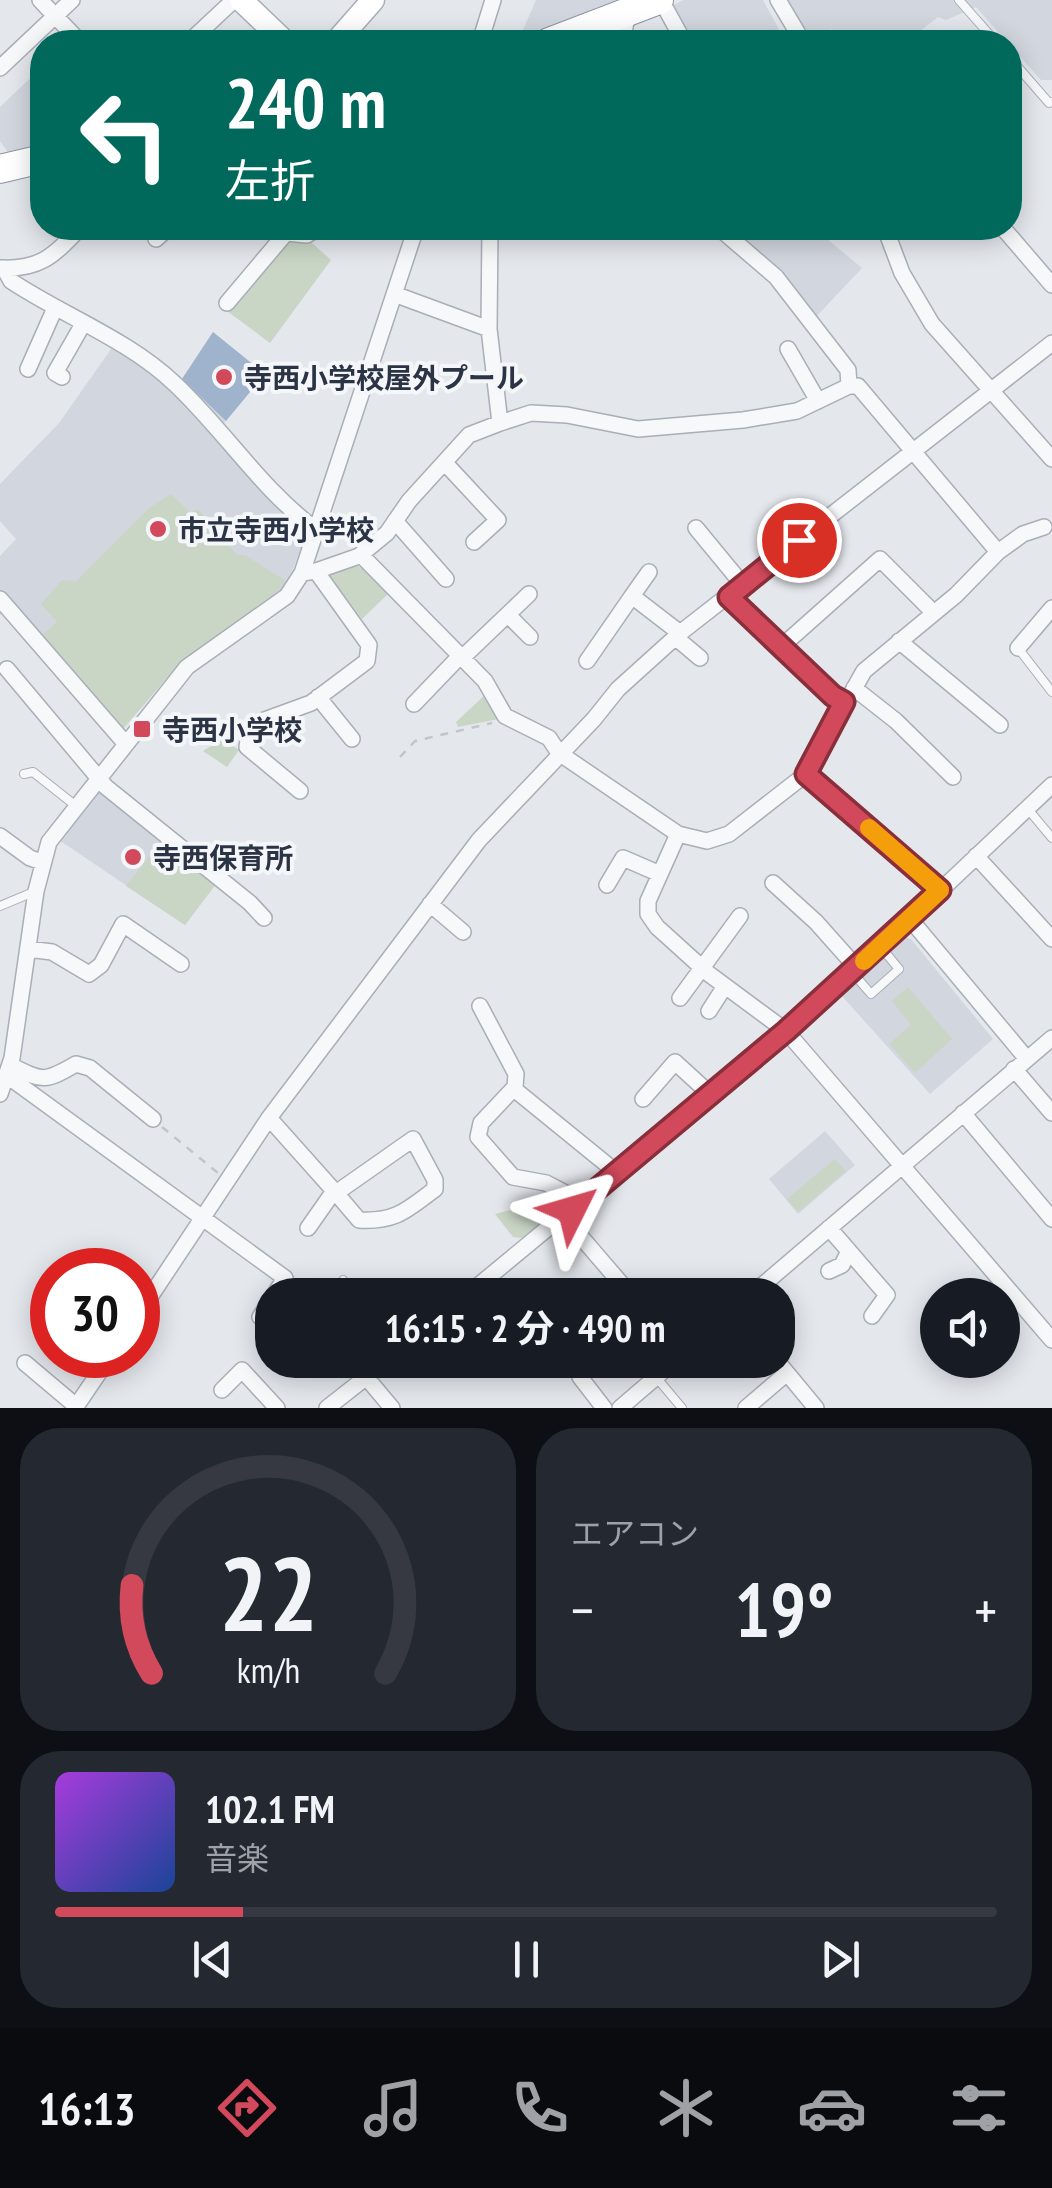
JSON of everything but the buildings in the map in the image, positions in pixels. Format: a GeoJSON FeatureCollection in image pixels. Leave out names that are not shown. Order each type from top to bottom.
{"type":"FeatureCollection","features":[{"type":"Feature","properties":{"kind":"highway"},"geometry":{"type":"LineString","coordinates":[[581,30],[660,0]]}},
{"type":"Feature","properties":{"kind":"highway"},"geometry":{"type":"LineString","coordinates":[[2,164],[30,160]]}},
{"type":"Feature","properties":{"kind":"street"},"geometry":{"type":"LineString","coordinates":[[40,0],[69,30]]}},
{"type":"Feature","properties":{"kind":"street"},"geometry":{"type":"LineString","coordinates":[[40,30],[72,0]]}},
{"type":"Feature","properties":{"kind":"street"},"geometry":{"type":"LineString","coordinates":[[203,30],[238,0],[272,30]]}},
{"type":"Feature","properties":{"kind":"street"},"geometry":{"type":"LineString","coordinates":[[347,30],[373,0]]}},
{"type":"Feature","properties":{"kind":"street"},"geometry":{"type":"LineString","coordinates":[[484,30],[493,0]]}},
{"type":"Feature","properties":{"kind":"street"},"geometry":{"type":"LineString","coordinates":[[660,0],[677,30]]}},
{"type":"Feature","properties":{"kind":"street"},"geometry":{"type":"LineString","coordinates":[[778,0],[796,30]]}},
{"type":"Feature","properties":{"kind":"street"},"geometry":{"type":"LineString","coordinates":[[624,30],[628,12]]}},
{"type":"Feature","properties":{"kind":"street"},"geometry":{"type":"LineString","coordinates":[[0,68],[30,40]]}},
{"type":"Feature","properties":{"kind":"street"},"geometry":{"type":"LineString","coordinates":[[1,272],[45,261],[67,240]]}},
{"type":"Feature","properties":{"kind":"street"},"geometry":{"type":"LineString","coordinates":[[227,303],[281,240]]}},
{"type":"Feature","properties":{"kind":"street"},"geometry":{"type":"LineString","coordinates":[[300,791],[247,747],[246,739],[259,722],[311,703],[368,661],[370,645],[309,572],[315,530],[412,240]]}},
{"type":"Feature","properties":{"kind":"street"},"geometry":{"type":"LineString","coordinates":[[490,240],[489,329],[500,423]]}},
{"type":"Feature","properties":{"kind":"street"},"geometry":{"type":"LineString","coordinates":[[733,240],[776,277],[848,370],[849,386]]}},
{"type":"Feature","properties":{"kind":"street"},"geometry":{"type":"LineString","coordinates":[[890,240],[902,273],[932,324],[1052,459]]}},
{"type":"Feature","properties":{"kind":"street"},"geometry":{"type":"LineString","coordinates":[[1013,240],[1052,285]]}},
{"type":"Feature","properties":{"kind":"street"},"geometry":{"type":"LineString","coordinates":[[1,272],[11,282],[126,346],[174,383],[288,507],[315,530]]}},
{"type":"Feature","properties":{"kind":"street"},"geometry":{"type":"LineString","coordinates":[[394,294],[489,329]]}},
{"type":"Feature","properties":{"kind":"street"},"geometry":{"type":"LineString","coordinates":[[28,369],[55,308]]}},
{"type":"Feature","properties":{"kind":"street"},"geometry":{"type":"LineString","coordinates":[[62,377],[55,373],[83,324]]}},
{"type":"Feature","properties":{"kind":"street"},"geometry":{"type":"LineString","coordinates":[[160,1282],[269,1118],[479,840],[644,662],[1052,343]]}},
{"type":"Feature","properties":{"kind":"street"},"geometry":{"type":"LineString","coordinates":[[788,349],[818,401]]}},
{"type":"Feature","properties":{"kind":"street"},"geometry":{"type":"LineString","coordinates":[[0,1094],[8,1070],[36,891],[49,842],[187,667],[286,596],[309,572],[360,555],[387,533],[408,501],[470,436],[531,413],[638,429],[743,420],[797,411],[849,386],[858,386],[998,552]]}},
{"type":"Feature","properties":{"kind":"street"},"geometry":{"type":"LineString","coordinates":[[444,463],[498,520],[474,542]]}},
{"type":"Feature","properties":{"kind":"street"},"geometry":{"type":"LineString","coordinates":[[396,521],[446,579]]}},
{"type":"Feature","properties":{"kind":"street"},"geometry":{"type":"LineString","coordinates":[[360,555],[485,681],[508,716],[549,738],[558,753],[678,834],[706,841],[729,834],[806,774],[864,671],[956,595],[998,552],[1023,534],[1044,527]]}},
{"type":"Feature","properties":{"kind":"street"},"geometry":{"type":"LineString","coordinates":[[696,528],[743,585]]}},
{"type":"Feature","properties":{"kind":"street"},"geometry":{"type":"LineString","coordinates":[[781,647],[880,559],[933,612]]}},
{"type":"Feature","properties":{"kind":"street"},"geometry":{"type":"LineString","coordinates":[[587,661],[649,572]]}},
{"type":"Feature","properties":{"kind":"street"},"geometry":{"type":"LineString","coordinates":[[414,704],[529,594]]}},
{"type":"Feature","properties":{"kind":"street"},"geometry":{"type":"LineString","coordinates":[[632,596],[700,658]]}},
{"type":"Feature","properties":{"kind":"street"},"geometry":{"type":"LineString","coordinates":[[729,597],[833,696],[849,695],[896,721],[953,777]]}},
{"type":"Feature","properties":{"kind":"street"},"geometry":{"type":"LineString","coordinates":[[0,599],[126,742]]}},
{"type":"Feature","properties":{"kind":"street"},"geometry":{"type":"LineString","coordinates":[[1018,648],[1052,608]]}},
{"type":"Feature","properties":{"kind":"street"},"geometry":{"type":"LineString","coordinates":[[508,615],[530,636]]}},
{"type":"Feature","properties":{"kind":"street"},"geometry":{"type":"LineString","coordinates":[[899,641],[1000,725]]}},
{"type":"Feature","properties":{"kind":"street"},"geometry":{"type":"LineString","coordinates":[[7,670],[106,787],[264,918]]}},
{"type":"Feature","properties":{"kind":"street"},"geometry":{"type":"LineString","coordinates":[[318,697],[352,739]]}},
{"type":"Feature","properties":{"kind":"street"},"geometry":{"type":"LineString","coordinates":[[806,774],[940,890]]}},
{"type":"Feature","properties":{"kind":"street"},"geometry":{"type":"LineString","coordinates":[[489,1277],[786,1031],[1052,785]]}},
{"type":"Feature","properties":{"kind":"street"},"geometry":{"type":"LineString","coordinates":[[678,834],[648,901],[648,914],[657,927],[725,986],[786,1031],[1052,1340]]}},
{"type":"Feature","properties":{"kind":"street"},"geometry":{"type":"LineString","coordinates":[[0,836],[42,862]]}},
{"type":"Feature","properties":{"kind":"street"},"geometry":{"type":"LineString","coordinates":[[976,856],[1052,939]]}},
{"type":"Feature","properties":{"kind":"street"},"geometry":{"type":"LineString","coordinates":[[607,884],[623,858],[660,874]]}},
{"type":"Feature","properties":{"kind":"street"},"geometry":{"type":"LineString","coordinates":[[773,883],[816,922],[854,970]]}},
{"type":"Feature","properties":{"kind":"street"},"geometry":{"type":"LineString","coordinates":[[430,904],[464,932]]}},
{"type":"Feature","properties":{"kind":"street"},"geometry":{"type":"LineString","coordinates":[[680,998],[740,916]]}},
{"type":"Feature","properties":{"kind":"street"},"geometry":{"type":"LineString","coordinates":[[910,920],[1020,1064],[1052,1113]]}},
{"type":"Feature","properties":{"kind":"street"},"geometry":{"type":"LineString","coordinates":[[28,949],[52,952],[90,974],[101,965],[123,924],[181,964]]}},
{"type":"Feature","properties":{"kind":"street"},"geometry":{"type":"LineString","coordinates":[[709,1011],[725,986]]}},
{"type":"Feature","properties":{"kind":"street"},"geometry":{"type":"LineString","coordinates":[[480,1006],[516,1074],[514,1088],[480,1123],[478,1137],[513,1177],[546,1184],[569,1195],[568,1213],[618,1278]]}},
{"type":"Feature","properties":{"kind":"street"},"geometry":{"type":"LineString","coordinates":[[771,1278],[1052,1038]]}},
{"type":"Feature","properties":{"kind":"street"},"geometry":{"type":"LineString","coordinates":[[643,1099],[675,1062],[710,1094]]}},
{"type":"Feature","properties":{"kind":"street"},"geometry":{"type":"LineString","coordinates":[[8,1070],[39,1080],[52,1078],[76,1064],[90,1068],[153,1119]]}},
{"type":"Feature","properties":{"kind":"street"},"geometry":{"type":"LineString","coordinates":[[8,1070],[201,1220],[285,1278]]}},
{"type":"Feature","properties":{"kind":"street"},"geometry":{"type":"LineString","coordinates":[[514,1088],[616,1172]]}},
{"type":"Feature","properties":{"kind":"street"},"geometry":{"type":"LineString","coordinates":[[963,1113],[1052,1220]]}},
{"type":"Feature","properties":{"kind":"street"},"geometry":{"type":"LineString","coordinates":[[269,1118],[335,1192],[359,1220],[382,1221],[400,1215],[435,1190],[435,1180],[413,1140],[335,1192],[308,1228]]}},
{"type":"Feature","properties":{"kind":"street"},"geometry":{"type":"LineString","coordinates":[[829,1228],[887,1295],[872,1316]]}},
{"type":"Feature","properties":{"kind":"street"},"geometry":{"type":"LineString","coordinates":[[829,1271],[842,1265],[849,1251]]}},
{"type":"Feature","properties":{"kind":"street"},"geometry":{"type":"LineString","coordinates":[[25,1363],[76,1407],[96,1378]]}},
{"type":"Feature","properties":{"kind":"street"},"geometry":{"type":"LineString","coordinates":[[222,1390],[242,1370],[276,1408]]}},
{"type":"Feature","properties":{"kind":"street"},"geometry":{"type":"LineString","coordinates":[[327,1408],[365,1378]]}},
{"type":"Feature","properties":{"kind":"street"},"geometry":{"type":"LineString","coordinates":[[367,1378],[392,1408]]}},
{"type":"Feature","properties":{"kind":"street"},"geometry":{"type":"LineString","coordinates":[[580,1378],[604,1408]]}},
{"type":"Feature","properties":{"kind":"street"},"geometry":{"type":"LineString","coordinates":[[620,1408],[655,1378]]}},
{"type":"Feature","properties":{"kind":"street"},"geometry":{"type":"LineString","coordinates":[[746,1408],[771,1378]]}},
{"type":"Feature","properties":{"kind":"street"},"geometry":{"type":"LineString","coordinates":[[791,1378],[816,1408]]}},
{"type":"Feature","properties":{"kind":"lane"},"geometry":{"type":"LineString","coordinates":[[959,0],[985,30]]}},
{"type":"Feature","properties":{"kind":"lane"},"geometry":{"type":"LineString","coordinates":[[1022,72],[1052,102]]}},
{"type":"Feature","properties":{"kind":"lane"},"geometry":{"type":"LineString","coordinates":[[1018,648],[1052,692]]}},
{"type":"Feature","properties":{"kind":"lane"},"geometry":{"type":"LineString","coordinates":[[24,774],[33,772],[76,806]]}},
{"type":"Feature","properties":{"kind":"lane"},"geometry":{"type":"LineString","coordinates":[[1026,808],[1052,838]]}},
{"type":"Feature","properties":{"kind":"lane"},"geometry":{"type":"LineString","coordinates":[[0,906],[36,891]]}},
{"type":"Feature","properties":{"kind":"lane"},"geometry":{"type":"LineString","coordinates":[[854,970],[871,994],[898,969],[880,946]]}},
{"type":"Feature","properties":{"kind":"lane"},"geometry":{"type":"LineString","coordinates":[[657,1378],[682,1408]]}},
{"type":"Feature","properties":{"kind":"path"},"geometry":{"type":"LineString","coordinates":[[777,30],[782,27]]}},
{"type":"Feature","properties":{"kind":"path"},"geometry":{"type":"LineString","coordinates":[[400,757],[415,741],[492,724],[508,716]]}},
{"type":"Feature","properties":{"kind":"path"},"geometry":{"type":"LineString","coordinates":[[153,1119],[227,1180]]}},
{"type":"Feature","properties":{"kind":"shaded area"},"geometry":{"type":"Polygon","coordinates":[[[536,0],[622,0],[550,30],[523,30],[536,0]]]}},
{"type":"Feature","properties":{"kind":"shaded area"},"geometry":{"type":"Polygon","coordinates":[[[683,0],[763,0],[779,30],[685,30],[674,5],[683,0]]]}},
{"type":"Feature","properties":{"kind":"shaded area"},"geometry":{"type":"Polygon","coordinates":[[[785,0],[1052,0],[1052,80],[1041,80],[1022,59],[1022,30],[996,30],[976,7],[946,20],[938,17],[921,30],[804,30],[785,0]]]}},
{"type":"Feature","properties":{"kind":"shaded area"},"geometry":{"type":"Polygon","coordinates":[[[30,78],[30,153],[11,157],[0,141],[0,107],[30,78]]]}},
{"type":"Feature","properties":{"kind":"shaded area"},"geometry":{"type":"Polygon","coordinates":[[[743,240],[828,240],[862,268],[815,318],[774,264],[743,240]]]}},
{"type":"Feature","properties":{"kind":"shaded area","name":"市立寺西小学校"},"geometry":{"type":"Polygon","coordinates":[[[213,332],[265,374],[218,430],[310,525],[281,590],[182,660],[123,729],[7,609],[0,615],[0,556],[16,539],[0,521],[0,484],[59,423],[116,342],[175,383],[182,379],[213,332]]]}},
{"type":"Feature","properties":{"kind":"shaded area","name":"寺西保育所"},"geometry":{"type":"Polygon","coordinates":[[[98,788],[216,884],[185,925],[56,838],[98,788]]]}},
{"type":"Feature","properties":{"kind":"shaded area"},"geometry":{"type":"Polygon","coordinates":[[[903,937],[911,939],[993,1039],[930,1094],[841,995],[903,937]]]}},
{"type":"Feature","properties":{"kind":"shaded area"},"geometry":{"type":"Polygon","coordinates":[[[825,1131],[855,1165],[798,1214],[769,1179],[825,1131]]]}},
{"type":"Feature","properties":{"kind":"green space"},"geometry":{"type":"Polygon","coordinates":[[[288,240],[312,243],[331,260],[270,343],[227,311],[288,240]]]}},
{"type":"Feature","properties":{"kind":"green space"},"geometry":{"type":"Polygon","coordinates":[[[171,494],[191,513],[198,509],[237,555],[245,555],[286,581],[269,600],[182,660],[123,729],[36,640],[57,622],[41,604],[62,580],[76,581],[149,508],[171,494]]]}},
{"type":"Feature","properties":{"kind":"green space"},"geometry":{"type":"Polygon","coordinates":[[[349,562],[362,568],[388,594],[362,619],[326,572],[349,562]]]}},
{"type":"Feature","properties":{"kind":"green space"},"geometry":{"type":"Polygon","coordinates":[[[486,694],[499,719],[458,727],[456,722],[486,694]]]}},
{"type":"Feature","properties":{"kind":"green space"},"geometry":{"type":"Polygon","coordinates":[[[235,730],[233,746],[239,750],[227,767],[203,751],[235,730]]]}},
{"type":"Feature","properties":{"kind":"green space"},"geometry":{"type":"Polygon","coordinates":[[[162,840],[216,884],[185,925],[126,886],[162,840]]]}},
{"type":"Feature","properties":{"kind":"green space"},"geometry":{"type":"Polygon","coordinates":[[[908,987],[952,1039],[915,1073],[889,1044],[911,1025],[892,1001],[908,987]]]}},
{"type":"Feature","properties":{"kind":"green space"},"geometry":{"type":"Polygon","coordinates":[[[835,1159],[846,1171],[798,1212],[787,1199],[835,1159]]]}},
{"type":"Feature","properties":{"kind":"green space"},"geometry":{"type":"Polygon","coordinates":[[[535,1204],[560,1210],[522,1238],[513,1237],[495,1214],[535,1204]]]}},
{"type":"Feature","properties":{"kind":"water","name":"寺西小学校屋外プール"},"geometry":{"type":"Polygon","coordinates":[[[213,332],[265,374],[226,421],[182,379],[213,332]]]}},
{"type":"Feature","properties":{"kind":"slow traffic"},"geometry":{"type":"LineString","coordinates":[[864,961],[940,890],[869,828]]}},
{"type":"Feature","properties":{"kind":"place","name":"寺西小学校屋外プール"},"geometry":{"type":"Point","coordinates":[224,377]}},
{"type":"Feature","properties":{"kind":"place","name":"市立寺西小学校"},"geometry":{"type":"Point","coordinates":[158,529]}},
{"type":"Feature","properties":{"kind":"place","name":"寺西小学校"},"geometry":{"type":"Point","coordinates":[142,729]}},
{"type":"Feature","properties":{"kind":"place","name":"寺西保育所"},"geometry":{"type":"Point","coordinates":[133,857]}},
{"type":"Feature","properties":{"kind":"route"},"geometry":{"type":"LineString","coordinates":[[572,1210],[786,1031],[940,890],[806,774],[844,702],[729,597],[799,540]]}}]}
